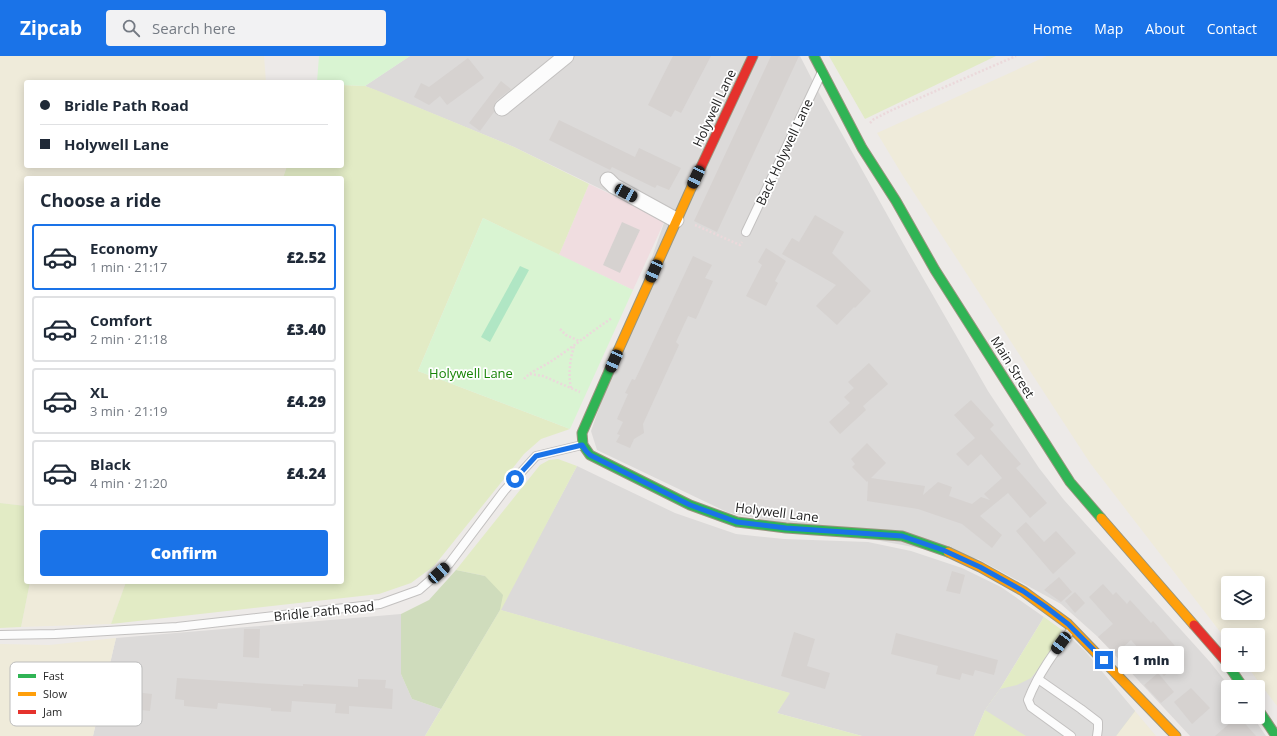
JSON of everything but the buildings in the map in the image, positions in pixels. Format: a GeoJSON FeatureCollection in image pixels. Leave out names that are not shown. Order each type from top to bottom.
{"type":"FeatureCollection","features":[{"type":"Feature","properties":{"kind":"street"},"geometry":{"type":"LineString","coordinates":[[502,108],[566,56]]}},
{"type":"Feature","properties":{"kind":"street","name":"Holywell Lane"},"geometry":{"type":"LineString","coordinates":[[753,56],[676,219],[596,400],[582,433],[582,445],[590,455],[684,502],[737,522],[786,528],[902,536],[943,550],[980,567],[1023,591],[1073,629],[1176,736]]}},
{"type":"Feature","properties":{"kind":"street","name":"Main Street"},"geometry":{"type":"LineString","coordinates":[[814,56],[858,140],[896,200],[935,270],[1070,482],[1221,657]]}},
{"type":"Feature","properties":{"kind":"street"},"geometry":{"type":"LineString","coordinates":[[608,180],[614,186],[676,219]]}},
{"type":"Feature","properties":{"kind":"street"},"geometry":{"type":"LineString","coordinates":[[1265,720],[1276,736]]}},
{"type":"Feature","properties":{"kind":"lane","name":"Back Holywell Lane"},"geometry":{"type":"LineString","coordinates":[[746,232],[822,72]]}},
{"type":"Feature","properties":{"kind":"lane","name":"Bridle Path Road"},"geometry":{"type":"LineString","coordinates":[[0,635],[55,634],[177,627],[380,604],[419,590],[449,564],[504,491],[536,456],[582,445]]}},
{"type":"Feature","properties":{"kind":"lane"},"geometry":{"type":"LineString","coordinates":[[1071,736],[1031,707],[1028,700],[1038,679],[1054,653],[1073,629]]}},
{"type":"Feature","properties":{"kind":"lane"},"geometry":{"type":"LineString","coordinates":[[1038,679],[1098,722],[1097,736]]}},
{"type":"Feature","properties":{"kind":"path"},"geometry":{"type":"LineString","coordinates":[[858,140],[874,119],[1016,56]]}},
{"type":"Feature","properties":{"kind":"path"},"geometry":{"type":"LineString","coordinates":[[676,219],[740,245],[746,232]]}},
{"type":"Feature","properties":{"kind":"path"},"geometry":{"type":"LineString","coordinates":[[524,379],[580,342],[615,316]]}},
{"type":"Feature","properties":{"kind":"path"},"geometry":{"type":"LineString","coordinates":[[560,328],[566,335],[580,342]]}},
{"type":"Feature","properties":{"kind":"path"},"geometry":{"type":"LineString","coordinates":[[571,389],[569,378],[574,346]]}},
{"type":"Feature","properties":{"kind":"path"},"geometry":{"type":"LineString","coordinates":[[530,374],[543,376],[596,400]]}},
{"type":"Feature","properties":{"kind":"shaded area"},"geometry":{"type":"Polygon","coordinates":[[[0,56],[264,56],[266,80],[24,80],[24,168],[286,168],[284,176],[24,176],[24,506],[0,503],[0,56]]]}},
{"type":"Feature","properties":{"kind":"shaded area"},"geometry":{"type":"Polygon","coordinates":[[[410,56],[800,56],[908,252],[988,391],[1039,468],[1064,500],[1210,662],[1224,680],[1221,680],[1221,724],[1258,724],[1266,736],[1190,736],[1098,637],[1061,604],[978,559],[729,513],[597,450],[591,431],[665,220],[514,147],[365,86],[410,56]]]}},
{"type":"Feature","properties":{"kind":"shaded area"},"geometry":{"type":"Polygon","coordinates":[[[1047,56],[1277,56],[1277,706],[1265,690],[1265,680],[1257,680],[1251,672],[1265,672],[1265,628],[1221,628],[1221,633],[1090,463],[903,176],[877,133],[1047,56]]]}},
{"type":"Feature","properties":{"kind":"shaded area"},"geometry":{"type":"Polygon","coordinates":[[[589,184],[665,220],[633,290],[559,255],[589,184]]]}},
{"type":"Feature","properties":{"kind":"shaded area"},"geometry":{"type":"Polygon","coordinates":[[[577,466],[675,513],[736,534],[784,539],[868,542],[911,551],[962,568],[1001,587],[1044,617],[1000,689],[985,710],[974,736],[862,736],[777,713],[789,693],[500,610],[577,466]]]}},
{"type":"Feature","properties":{"kind":"shaded area"},"geometry":{"type":"Polygon","coordinates":[[[30,584],[125,584],[111,624],[21,627],[30,584]]]}},
{"type":"Feature","properties":{"kind":"shaded area"},"geometry":{"type":"Polygon","coordinates":[[[401,614],[401,674],[412,699],[441,709],[425,736],[93,736],[95,726],[142,726],[142,662],[110,662],[116,638],[401,614]]]}},
{"type":"Feature","properties":{"kind":"shaded area"},"geometry":{"type":"Polygon","coordinates":[[[1062,630],[1085,651],[1135,711],[1116,736],[1026,736],[985,710],[1000,689],[1017,685],[1031,678],[1044,662],[1062,630]]]}},
{"type":"Feature","properties":{"kind":"shaded area"},"geometry":{"type":"Polygon","coordinates":[[[116,638],[110,662],[10,662],[10,726],[95,726],[93,736],[0,736],[0,644],[49,645],[116,638]]]}},
{"type":"Feature","properties":{"kind":"shaded area"},"geometry":{"type":"Polygon","coordinates":[[[1135,711],[1156,736],[1116,736],[1135,711]]]}},
{"type":"Feature","properties":{"kind":"green space"},"geometry":{"type":"Polygon","coordinates":[[[319,56],[410,56],[365,86],[344,85],[344,80],[317,80],[319,56]]]}},
{"type":"Feature","properties":{"kind":"green space"},"geometry":{"type":"Polygon","coordinates":[[[829,56],[996,56],[865,119],[829,56]]]}},
{"type":"Feature","properties":{"kind":"green space"},"geometry":{"type":"Polygon","coordinates":[[[344,85],[365,86],[376,90],[514,147],[589,184],[559,255],[483,218],[418,371],[570,429],[541,439],[524,454],[434,566],[411,583],[379,594],[111,624],[125,584],[344,584],[344,176],[284,176],[286,168],[344,168],[344,85]]]}},
{"type":"Feature","properties":{"kind":"green space"},"geometry":{"type":"Polygon","coordinates":[[[483,218],[633,290],[570,429],[418,371],[483,218]]]}},
{"type":"Feature","properties":{"kind":"green space"},"geometry":{"type":"Polygon","coordinates":[[[520,266],[529,270],[490,342],[481,337],[520,266]]]}},
{"type":"Feature","properties":{"kind":"green space"},"geometry":{"type":"Polygon","coordinates":[[[558,459],[577,466],[501,610],[790,693],[777,713],[862,736],[425,736],[500,610],[485,576],[456,570],[540,465],[549,460],[558,459]]]}},
{"type":"Feature","properties":{"kind":"green space"},"geometry":{"type":"Polygon","coordinates":[[[0,503],[24,506],[24,584],[30,584],[21,627],[0,628],[0,503]]]}},
{"type":"Feature","properties":{"kind":"green space"},"geometry":{"type":"Polygon","coordinates":[[[456,570],[485,576],[503,595],[500,610],[441,709],[412,699],[401,674],[401,614],[429,600],[456,570]]]}},
{"type":"Feature","properties":{"kind":"green space"},"geometry":{"type":"Polygon","coordinates":[[[1044,617],[1062,630],[1135,711],[1116,736],[974,736],[985,710],[1000,689],[1044,617]]]}},
{"type":"Feature","properties":{"kind":"traffic: fast"},"geometry":{"type":"LineString","coordinates":[[814,56],[862,148],[896,201],[935,270],[1070,482],[1101,518]]}},
{"type":"Feature","properties":{"kind":"traffic: fast"},"geometry":{"type":"LineString","coordinates":[[613,362],[582,433],[583,445],[590,455],[690,505],[737,522],[786,528],[902,536],[948,552]]}},
{"type":"Feature","properties":{"kind":"traffic: fast"},"geometry":{"type":"LineString","coordinates":[[1233,672],[1238,680]]}},
{"type":"Feature","properties":{"kind":"traffic: fast"},"geometry":{"type":"LineString","coordinates":[[1265,720],[1276,736]]}},
{"type":"Feature","properties":{"kind":"traffic: slow"},"geometry":{"type":"LineString","coordinates":[[613,362],[693,184]]}},
{"type":"Feature","properties":{"kind":"traffic: slow"},"geometry":{"type":"LineString","coordinates":[[1101,518],[1194,625]]}},
{"type":"Feature","properties":{"kind":"traffic: slow"},"geometry":{"type":"LineString","coordinates":[[948,552],[980,567],[1023,591],[1068,624],[1176,736]]}},
{"type":"Feature","properties":{"kind":"traffic: jam"},"geometry":{"type":"LineString","coordinates":[[693,184],[753,56]]}},
{"type":"Feature","properties":{"kind":"traffic: jam"},"geometry":{"type":"LineString","coordinates":[[1194,625],[1221,656]]}},
{"type":"Feature","properties":{"kind":"route"},"geometry":{"type":"LineString","coordinates":[[515,479],[536,456],[582,445],[590,455],[690,505],[737,522],[786,528],[902,536],[943,550],[980,567],[1023,591],[1068,624],[1104,660]]}}]}
